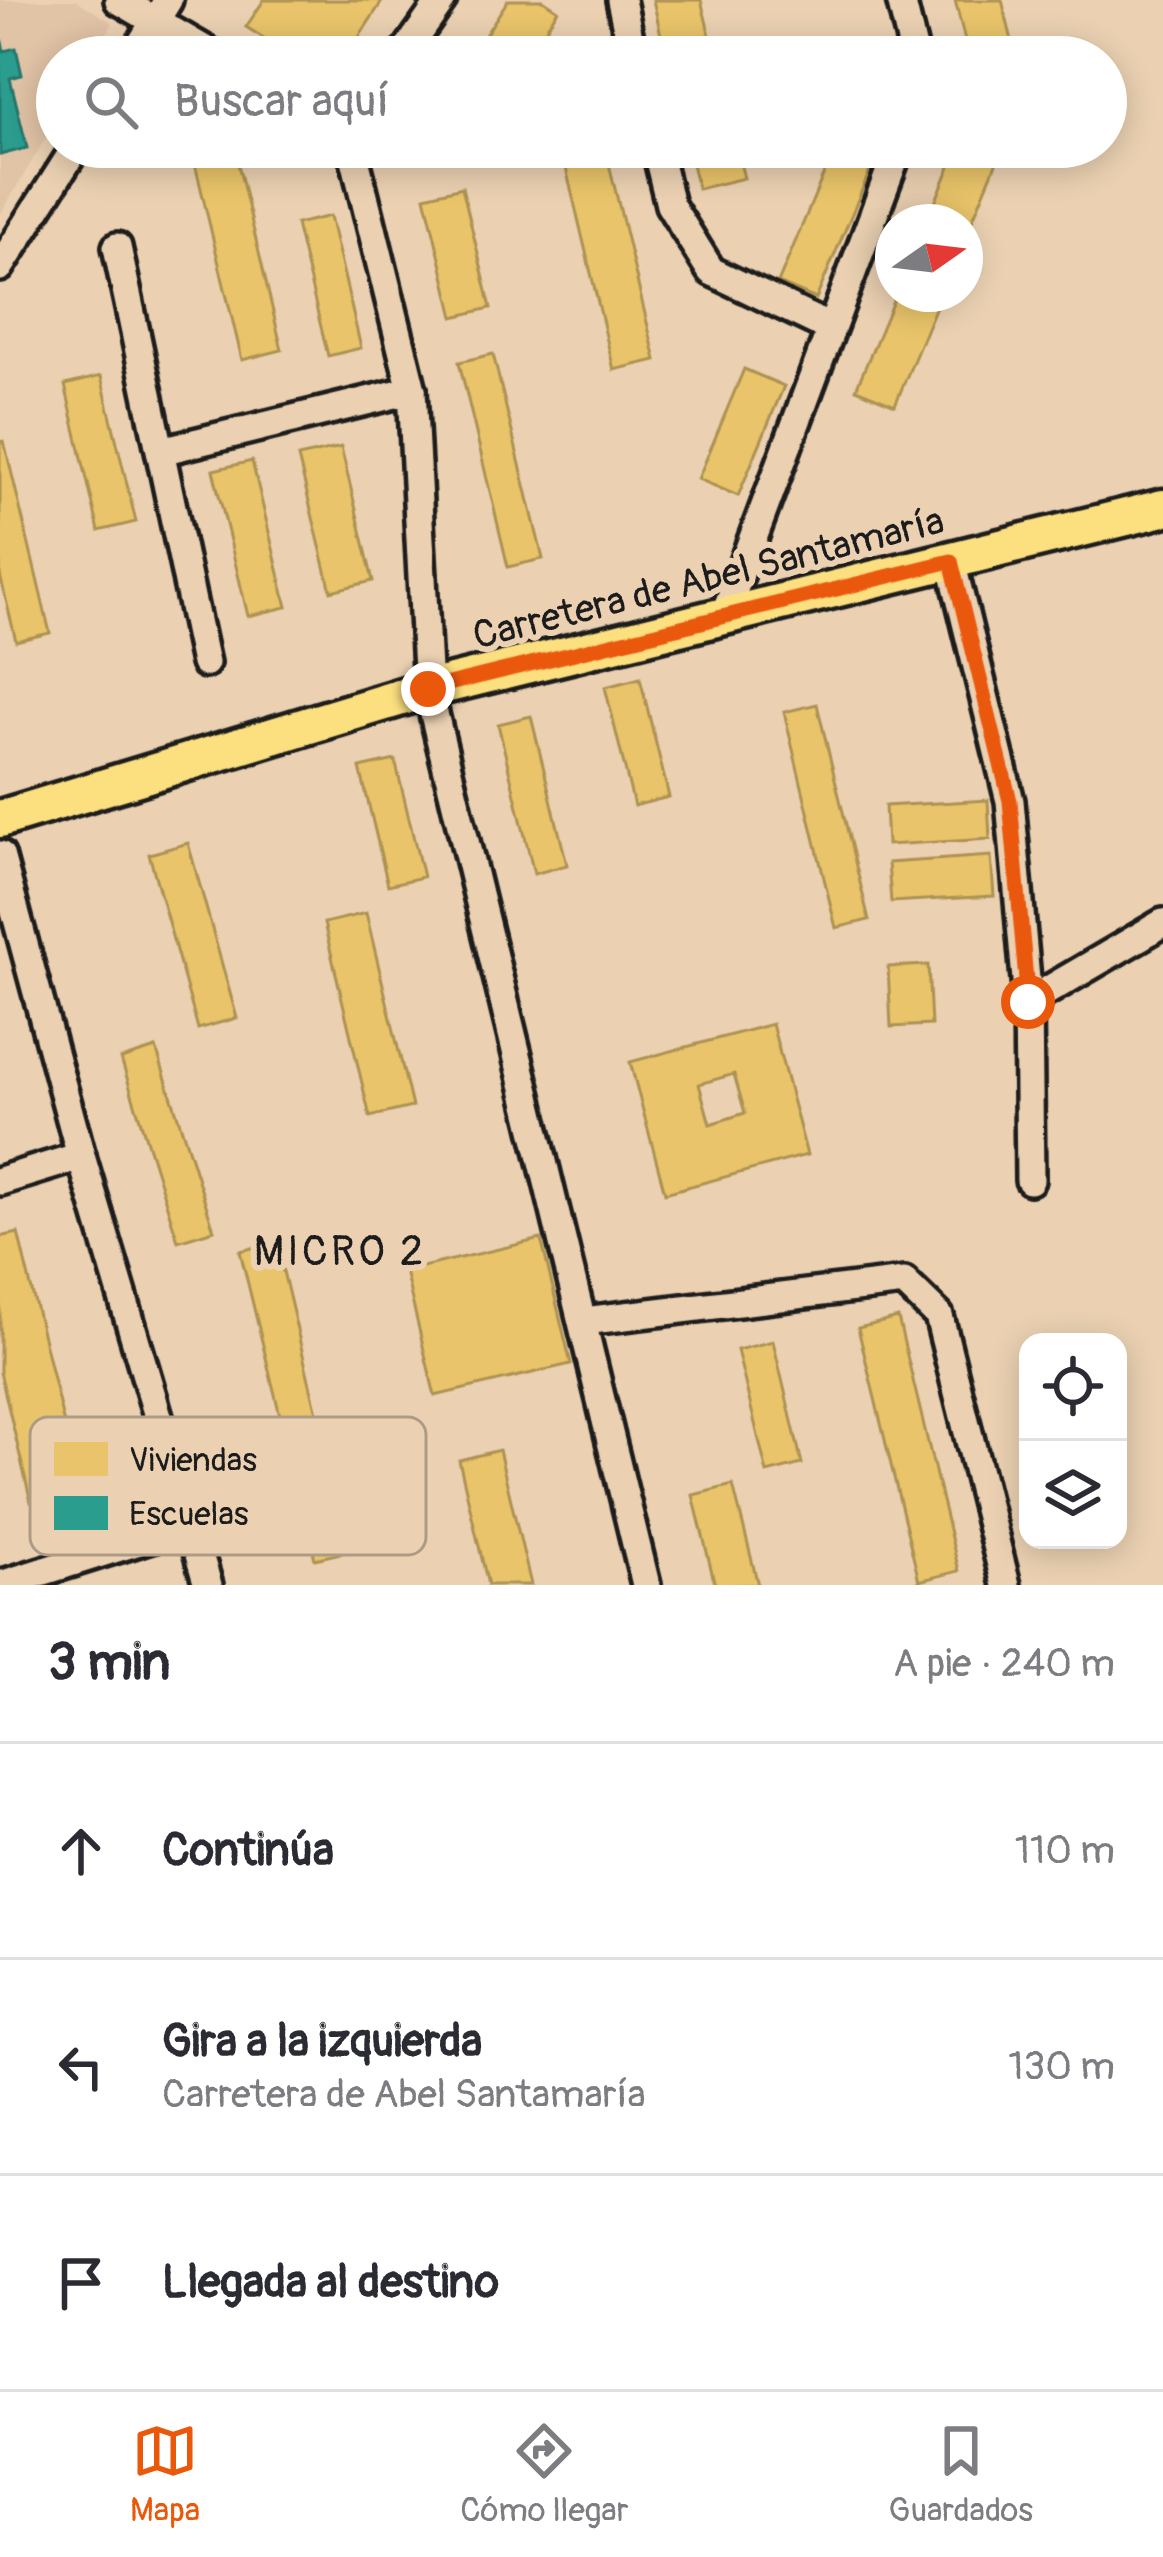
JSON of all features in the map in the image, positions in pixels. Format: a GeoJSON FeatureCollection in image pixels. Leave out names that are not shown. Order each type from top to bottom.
{"type":"FeatureCollection","features":[{"type":"Feature","properties":{"kind":"main road","name":"Carretera de Abel Santamaría"},"geometry":{"type":"LineString","coordinates":[[0,819],[428,689],[1163,508]]}},
{"type":"Feature","properties":{"kind":"street"},"geometry":{"type":"LineString","coordinates":[[119,0],[162,11],[192,36]]}},
{"type":"Feature","properties":{"kind":"street"},"geometry":{"type":"LineString","coordinates":[[417,36],[442,0]]}},
{"type":"Feature","properties":{"kind":"street"},"geometry":{"type":"LineString","coordinates":[[620,0],[628,36]]}},
{"type":"Feature","properties":{"kind":"street"},"geometry":{"type":"LineString","coordinates":[[901,0],[910,36]]}},
{"type":"Feature","properties":{"kind":"street"},"geometry":{"type":"LineString","coordinates":[[0,267],[63,168]]}},
{"type":"Feature","properties":{"kind":"street"},"geometry":{"type":"LineString","coordinates":[[357,168],[412,390],[428,689],[646,1585]]}},
{"type":"Feature","properties":{"kind":"street"},"geometry":{"type":"LineString","coordinates":[[661,168],[670,205],[711,271],[830,328]]}},
{"type":"Feature","properties":{"kind":"street"},"geometry":{"type":"LineString","coordinates":[[724,616],[891,168]]}},
{"type":"Feature","properties":{"kind":"street"},"geometry":{"type":"LineString","coordinates":[[117,247],[206,663]]}},
{"type":"Feature","properties":{"kind":"street"},"geometry":{"type":"LineString","coordinates":[[160,451],[412,390]]}},
{"type":"Feature","properties":{"kind":"street"},"geometry":{"type":"LineString","coordinates":[[951,561],[1010,801],[1028,1002],[1030,1180]]}},
{"type":"Feature","properties":{"kind":"street"},"geometry":{"type":"LineString","coordinates":[[0,855],[158,1417]]}},
{"type":"Feature","properties":{"kind":"street"},"geometry":{"type":"LineString","coordinates":[[1028,1002],[1163,923]]}},
{"type":"Feature","properties":{"kind":"street"},"geometry":{"type":"LineString","coordinates":[[0,1181],[81,1156]]}},
{"type":"Feature","properties":{"kind":"street"},"geometry":{"type":"LineString","coordinates":[[584,1321],[904,1282],[939,1316],[1006,1585]]}},
{"type":"Feature","properties":{"kind":"street"},"geometry":{"type":"LineString","coordinates":[[0,1585],[95,1555]]}},
{"type":"Feature","properties":{"kind":"street"},"geometry":{"type":"LineString","coordinates":[[199,1555],[208,1585]]}},
{"type":"Feature","properties":{"kind":"shaded area"},"geometry":{"type":"Polygon","coordinates":[[[0,0],[76,0],[113,23],[105,36],[36,36],[36,154],[0,215],[0,0]]]}},
{"type":"Feature","properties":{"kind":"building: Viviendas"},"geometry":{"type":"Polygon","coordinates":[[[264,0],[383,0],[360,36],[260,36],[246,27],[264,0]]]}},
{"type":"Feature","properties":{"kind":"building: Viviendas"},"geometry":{"type":"Polygon","coordinates":[[[508,0],[543,0],[558,10],[541,36],[485,36],[508,0]]]}},
{"type":"Feature","properties":{"kind":"building: Viviendas"},"geometry":{"type":"Polygon","coordinates":[[[653,0],[701,0],[710,36],[661,36],[653,0]]]}},
{"type":"Feature","properties":{"kind":"building: Viviendas"},"geometry":{"type":"Polygon","coordinates":[[[955,0],[1002,0],[1011,36],[964,36],[955,0]]]}},
{"type":"Feature","properties":{"kind":"building: Viviendas"},"geometry":{"type":"Polygon","coordinates":[[[196,168],[239,168],[282,350],[242,360],[196,168]]]}},
{"type":"Feature","properties":{"kind":"building: Viviendas"},"geometry":{"type":"Polygon","coordinates":[[[566,168],[610,168],[656,360],[614,370],[566,168]]]}},
{"type":"Feature","properties":{"kind":"building: Viviendas"},"geometry":{"type":"Polygon","coordinates":[[[693,168],[741,168],[744,178],[698,189],[693,168]]]}},
{"type":"Feature","properties":{"kind":"building: Viviendas"},"geometry":{"type":"Polygon","coordinates":[[[826,168],[871,168],[816,299],[778,283],[826,168]]]}},
{"type":"Feature","properties":{"kind":"building: Viviendas"},"geometry":{"type":"Polygon","coordinates":[[[949,168],[994,168],[979,204],[934,204],[949,168]]]}},
{"type":"Feature","properties":{"kind":"building: Viviendas"},"geometry":{"type":"Polygon","coordinates":[[[462,187],[491,308],[454,317],[425,196],[462,187]]]}},
{"type":"Feature","properties":{"kind":"building: Viviendas"},"geometry":{"type":"Polygon","coordinates":[[[330,216],[361,348],[328,356],[296,224],[330,216]]]}},
{"type":"Feature","properties":{"kind":"building: Viviendas"},"geometry":{"type":"Polygon","coordinates":[[[888,312],[934,312],[895,405],[856,389],[888,312]]]}},
{"type":"Feature","properties":{"kind":"building: Viviendas"},"geometry":{"type":"Polygon","coordinates":[[[493,354],[543,559],[508,567],[459,362],[493,354]]]}},
{"type":"Feature","properties":{"kind":"building: Viviendas"},"geometry":{"type":"Polygon","coordinates":[[[744,369],[784,386],[738,496],[698,479],[744,369]]]}},
{"type":"Feature","properties":{"kind":"building: Viviendas"},"geometry":{"type":"Polygon","coordinates":[[[101,376],[136,522],[99,531],[65,385],[101,376]]]}},
{"type":"Feature","properties":{"kind":"building: Viviendas"},"geometry":{"type":"Polygon","coordinates":[[[4,441],[50,633],[16,641],[0,575],[0,442],[4,441]]]}},
{"type":"Feature","properties":{"kind":"building: Viviendas"},"geometry":{"type":"Polygon","coordinates":[[[341,447],[373,581],[331,591],[298,457],[341,447]]]}},
{"type":"Feature","properties":{"kind":"building: Viviendas"},"geometry":{"type":"Polygon","coordinates":[[[252,461],[287,607],[248,616],[213,470],[252,461]]]}},
{"type":"Feature","properties":{"kind":"building: Viviendas"},"geometry":{"type":"Polygon","coordinates":[[[640,678],[669,797],[634,806],[605,687],[640,678]]]}},
{"type":"Feature","properties":{"kind":"building: Viviendas"},"geometry":{"type":"Polygon","coordinates":[[[817,704],[869,920],[836,928],[784,712],[817,704]]]}},
{"type":"Feature","properties":{"kind":"building: Viviendas"},"geometry":{"type":"Polygon","coordinates":[[[531,716],[567,865],[534,874],[498,724],[531,716]]]}},
{"type":"Feature","properties":{"kind":"building: Viviendas"},"geometry":{"type":"Polygon","coordinates":[[[395,760],[423,877],[388,885],[360,768],[395,760]]]}},
{"type":"Feature","properties":{"kind":"building: Viviendas"},"geometry":{"type":"Polygon","coordinates":[[[988,800],[990,839],[887,845],[885,806],[988,800]]]}},
{"type":"Feature","properties":{"kind":"building: Viviendas"},"geometry":{"type":"Polygon","coordinates":[[[188,843],[237,1018],[198,1029],[149,854],[188,843]]]}},
{"type":"Feature","properties":{"kind":"building: Viviendas"},"geometry":{"type":"Polygon","coordinates":[[[991,856],[994,896],[891,902],[888,863],[991,856]]]}},
{"type":"Feature","properties":{"kind":"building: Viviendas"},"geometry":{"type":"Polygon","coordinates":[[[366,913],[412,1107],[370,1117],[324,923],[366,913]]]}},
{"type":"Feature","properties":{"kind":"building: Viviendas"},"geometry":{"type":"Polygon","coordinates":[[[928,965],[931,1025],[891,1027],[888,967],[928,965]]]}},
{"type":"Feature","properties":{"kind":"building: Viviendas"},"geometry":{"type":"Polygon","coordinates":[[[772,1024],[807,1155],[665,1193],[630,1062],[772,1024]],[[734,1074],[699,1084],[710,1124],[745,1113],[734,1074]]]}},
{"type":"Feature","properties":{"kind":"building: Viviendas"},"geometry":{"type":"Polygon","coordinates":[[[156,1048],[214,1230],[178,1241],[121,1059],[156,1048]]]}},
{"type":"Feature","properties":{"kind":"building: Viviendas"},"geometry":{"type":"Polygon","coordinates":[[[18,1233],[62,1417],[30,1417],[30,1498],[0,1372],[0,1237],[18,1233]]]}},
{"type":"Feature","properties":{"kind":"building: Viviendas"},"geometry":{"type":"Polygon","coordinates":[[[541,1239],[571,1364],[435,1396],[405,1271],[541,1239]]]}},
{"type":"Feature","properties":{"kind":"building: Viviendas"},"geometry":{"type":"Polygon","coordinates":[[[276,1242],[318,1417],[280,1417],[240,1251],[276,1242]]]}},
{"type":"Feature","properties":{"kind":"building: Viviendas"},"geometry":{"type":"Polygon","coordinates":[[[898,1318],[959,1571],[919,1581],[858,1328],[898,1318]]]}},
{"type":"Feature","properties":{"kind":"building: Viviendas"},"geometry":{"type":"Polygon","coordinates":[[[773,1341],[802,1464],[767,1473],[737,1350],[773,1341]]]}},
{"type":"Feature","properties":{"kind":"building: Viviendas"},"geometry":{"type":"Polygon","coordinates":[[[499,1450],[531,1585],[488,1585],[459,1460],[499,1450]]]}},
{"type":"Feature","properties":{"kind":"building: Viviendas"},"geometry":{"type":"Polygon","coordinates":[[[733,1485],[758,1585],[715,1585],[693,1495],[733,1485]]]}},
{"type":"Feature","properties":{"kind":"building: Escuelas"},"geometry":{"type":"Polygon","coordinates":[[[0,33],[4,51],[16,48],[22,75],[10,78],[27,148],[0,155],[0,33]]]}},
{"type":"Feature","properties":{"kind":"district","name":"MICRO 2"},"geometry":{"type":"Point","coordinates":[340,1250]}},
{"type":"Feature","properties":{"kind":"route"},"geometry":{"type":"LineString","coordinates":[[428,689],[951,561],[1010,801],[1028,1002]]}}]}
